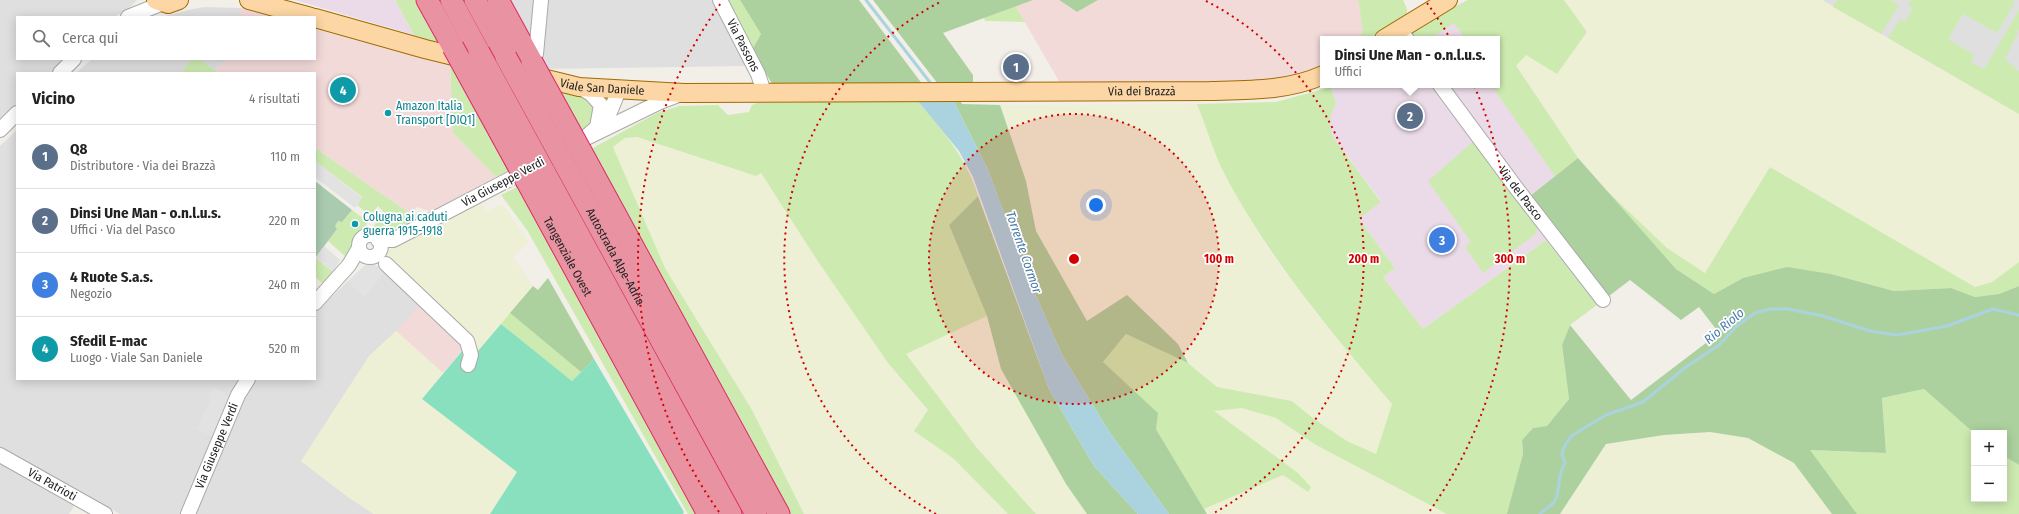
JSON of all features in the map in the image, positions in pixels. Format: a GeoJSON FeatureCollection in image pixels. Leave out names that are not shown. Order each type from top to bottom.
{"type":"FeatureCollection","features":[{"type":"Feature","properties":{"kind":"highway","name":"Tangenziale Ovest"},"geometry":{"type":"LineString","coordinates":[[427,0],[453,47],[536,177],[708,514]]}},
{"type":"Feature","properties":{"kind":"highway","name":"Autostrada Alpe-Adria"},"geometry":{"type":"LineString","coordinates":[[451,0],[479,52],[536,177],[731,514]]}},
{"type":"Feature","properties":{"kind":"highway","name":"Autostrada Alpe-Adria"},"geometry":{"type":"LineString","coordinates":[[475,0],[756,514]]}},
{"type":"Feature","properties":{"kind":"highway"},"geometry":{"type":"LineString","coordinates":[[498,0],[534,58],[582,145],[779,514]]}},
{"type":"Feature","properties":{"kind":"main road"},"geometry":{"type":"LineString","coordinates":[[249,0],[307,16]]}},
{"type":"Feature","properties":{"kind":"main road"},"geometry":{"type":"LineString","coordinates":[[1403,34],[1448,0]]}},
{"type":"Feature","properties":{"kind":"main road","name":"Viale San Daniele"},"geometry":{"type":"LineString","coordinates":[[316,18],[425,49],[580,87],[684,93],[898,91]]}},
{"type":"Feature","properties":{"kind":"main road","name":"Via dei Brazzà"},"geometry":{"type":"LineString","coordinates":[[898,91],[959,92],[1267,89],[1292,86],[1320,76]]}},
{"type":"Feature","properties":{"kind":"street"},"geometry":{"type":"LineString","coordinates":[[129,16],[143,0]]}},
{"type":"Feature","properties":{"kind":"street"},"geometry":{"type":"LineString","coordinates":[[534,58],[541,0]]}},
{"type":"Feature","properties":{"kind":"street","name":"Via Passons"},"geometry":{"type":"LineString","coordinates":[[720,0],[758,74],[764,92]]}},
{"type":"Feature","properties":{"kind":"street"},"geometry":{"type":"LineString","coordinates":[[130,16],[166,1]]}},
{"type":"Feature","properties":{"kind":"street"},"geometry":{"type":"LineString","coordinates":[[61,72],[73,60]]}},
{"type":"Feature","properties":{"kind":"street"},"geometry":{"type":"LineString","coordinates":[[580,87],[591,94],[600,105],[600,118],[603,127]]}},
{"type":"Feature","properties":{"kind":"street","name":"Via del Pasco"},"geometry":{"type":"LineString","coordinates":[[1442,88],[1517,189],[1603,300]]}},
{"type":"Feature","properties":{"kind":"street","name":"Via Giuseppe Verdi"},"geometry":{"type":"LineString","coordinates":[[603,127],[619,90]]}},
{"type":"Feature","properties":{"kind":"street","name":"Via Giuseppe Verdi"},"geometry":{"type":"LineString","coordinates":[[371,250],[582,145],[603,127],[684,93]]}},
{"type":"Feature","properties":{"kind":"street"},"geometry":{"type":"LineString","coordinates":[[0,130],[16,114]]}},
{"type":"Feature","properties":{"kind":"street"},"geometry":{"type":"LineString","coordinates":[[316,302],[349,265],[371,250],[467,341],[471,354],[468,365]]}},
{"type":"Feature","properties":{"kind":"street","name":"Via Giuseppe Verdi"},"geometry":{"type":"LineString","coordinates":[[188,514],[238,395],[247,380]]}},
{"type":"Feature","properties":{"kind":"street","name":"Via Patrioti"},"geometry":{"type":"LineString","coordinates":[[0,455],[105,514]]}},
{"type":"Feature","properties":{"kind":"shaded area"},"geometry":{"type":"Polygon","coordinates":[[[0,0],[137,0],[128,9],[116,16],[16,16],[16,60],[64,60],[52,72],[16,72],[16,107],[0,123],[0,0]]]}},
{"type":"Feature","properties":{"kind":"shaded area"},"geometry":{"type":"Polygon","coordinates":[[[295,0],[395,0],[414,35],[295,0]]]}},
{"type":"Feature","properties":{"kind":"shaded area"},"geometry":{"type":"Polygon","coordinates":[[[506,0],[712,0],[745,66],[543,69],[506,0]]]}},
{"type":"Feature","properties":{"kind":"shaded area"},"geometry":{"type":"Polygon","coordinates":[[[1033,0],[1059,0],[1077,12],[1098,0],[1390,0],[1372,36],[1320,36],[1320,68],[1310,72],[1267,80],[1238,82],[1060,83],[1015,5],[1033,0]]]}},
{"type":"Feature","properties":{"kind":"shaded area"},"geometry":{"type":"Polygon","coordinates":[[[1468,0],[1473,0],[1497,36],[1418,36],[1457,5],[1468,0]]]}},
{"type":"Feature","properties":{"kind":"shaded area"},"geometry":{"type":"Polygon","coordinates":[[[1822,0],[2019,0],[2019,114],[1888,38],[1822,0]]]}},
{"type":"Feature","properties":{"kind":"shaded area"},"geometry":{"type":"Polygon","coordinates":[[[204,7],[242,8],[239,16],[166,16],[204,7]]]}},
{"type":"Feature","properties":{"kind":"shaded area"},"geometry":{"type":"Polygon","coordinates":[[[242,8],[270,16],[239,16],[242,8]]]}},
{"type":"Feature","properties":{"kind":"shaded area"},"geometry":{"type":"Polygon","coordinates":[[[316,29],[398,52],[450,64],[453,133],[496,177],[431,212],[417,207],[411,214],[316,149],[316,72],[218,72],[215,70],[226,60],[316,60],[316,29]]]}},
{"type":"Feature","properties":{"kind":"shaded area"},"geometry":{"type":"Polygon","coordinates":[[[1500,41],[1578,158],[1530,196],[1450,88],[1500,88],[1500,41]]]}},
{"type":"Feature","properties":{"kind":"shaded area"},"geometry":{"type":"Polygon","coordinates":[[[91,60],[191,60],[182,72],[77,72],[91,60]]]}},
{"type":"Feature","properties":{"kind":"shaded area"},"geometry":{"type":"Polygon","coordinates":[[[200,60],[226,60],[215,70],[200,60]]]}},
{"type":"Feature","properties":{"kind":"shaded area"},"geometry":{"type":"Polygon","coordinates":[[[1331,88],[1436,88],[1538,224],[1546,240],[1423,329],[1383,277],[1395,268],[1359,219],[1381,201],[1333,137],[1329,125],[1330,113],[1336,104],[1331,88]]]}},
{"type":"Feature","properties":{"kind":"shaded area"},"geometry":{"type":"Polygon","coordinates":[[[16,131],[16,380],[316,380],[316,309],[318,310],[348,281],[365,296],[385,271],[420,305],[301,461],[348,497],[374,514],[120,514],[0,448],[0,146],[16,131]]]}},
{"type":"Feature","properties":{"kind":"shaded area"},"geometry":{"type":"Polygon","coordinates":[[[316,162],[362,198],[355,208],[316,178],[316,162]]]}},
{"type":"Feature","properties":{"kind":"shaded area"},"geometry":{"type":"Polygon","coordinates":[[[324,246],[340,260],[333,272],[316,257],[324,246]]]}},
{"type":"Feature","properties":{"kind":"shaded area"},"geometry":{"type":"Polygon","coordinates":[[[374,264],[385,271],[365,296],[348,281],[364,266],[374,264]]]}},
{"type":"Feature","properties":{"kind":"shaded area"},"geometry":{"type":"Polygon","coordinates":[[[420,305],[464,348],[443,373],[396,331],[420,305]]]}},
{"type":"Feature","properties":{"kind":"shaded area"},"geometry":{"type":"Polygon","coordinates":[[[213,387],[232,399],[216,438],[196,429],[212,397],[208,396],[213,387]]]}},
{"type":"Feature","properties":{"kind":"shaded area"},"geometry":{"type":"Polygon","coordinates":[[[0,460],[76,502],[69,514],[0,514],[0,460]]]}},
{"type":"Feature","properties":{"kind":"green space"},"geometry":{"type":"Polygon","coordinates":[[[395,0],[419,0],[444,45],[414,35],[395,0]]]}},
{"type":"Feature","properties":{"kind":"green space"},"geometry":{"type":"Polygon","coordinates":[[[725,0],[740,0],[761,34],[752,50],[725,0]]]}},
{"type":"Feature","properties":{"kind":"green space"},"geometry":{"type":"Polygon","coordinates":[[[740,0],[859,0],[923,85],[774,87],[752,50],[761,34],[740,0]]]}},
{"type":"Feature","properties":{"kind":"green space"},"geometry":{"type":"Polygon","coordinates":[[[873,0],[1033,0],[943,33],[973,75],[973,84],[938,84],[873,0]]]}},
{"type":"Feature","properties":{"kind":"green space"},"geometry":{"type":"Polygon","coordinates":[[[1059,0],[1098,0],[1077,12],[1059,0]]]}},
{"type":"Feature","properties":{"kind":"green space"},"geometry":{"type":"Polygon","coordinates":[[[1357,0],[1403,0],[1407,9],[1407,15],[1375,36],[1360,36],[1363,33],[1359,2],[1357,0]]]}},
{"type":"Feature","properties":{"kind":"green space"},"geometry":{"type":"Polygon","coordinates":[[[1468,0],[1564,0],[1587,32],[1557,74],[1526,55],[1516,66],[1578,158],[1555,176],[1493,88],[1500,88],[1500,36],[1463,36],[1454,23],[1434,36],[1412,36],[1409,33],[1468,0]]]}},
{"type":"Feature","properties":{"kind":"green space"},"geometry":{"type":"Polygon","coordinates":[[[1564,0],[1822,0],[2019,114],[2019,262],[1992,282],[1975,287],[1770,167],[1705,273],[1667,248],[1605,189],[1578,158],[1516,66],[1526,55],[1557,74],[1587,32],[1564,0]]]}},
{"type":"Feature","properties":{"kind":"green space"},"geometry":{"type":"Polygon","coordinates":[[[1837,0],[1890,0],[1899,5],[1881,34],[1833,7],[1837,0]]]}},
{"type":"Feature","properties":{"kind":"green space"},"geometry":{"type":"Polygon","coordinates":[[[1911,0],[2011,0],[2015,2],[1997,33],[1963,14],[1948,39],[1974,55],[1971,62],[1984,69],[2019,10],[2019,30],[2005,59],[2019,71],[2019,114],[1888,38],[1900,19],[1905,22],[1913,8],[1908,5],[1911,0]]]}},
{"type":"Feature","properties":{"kind":"green space"},"geometry":{"type":"Polygon","coordinates":[[[1015,5],[1025,22],[985,21],[984,17],[1015,5]]]}},
{"type":"Feature","properties":{"kind":"green space"},"geometry":{"type":"Polygon","coordinates":[[[191,60],[200,60],[218,72],[182,72],[191,60]]]}},
{"type":"Feature","properties":{"kind":"green space"},"geometry":{"type":"Polygon","coordinates":[[[450,64],[456,66],[512,169],[496,177],[453,133],[450,64]]]}},
{"type":"Feature","properties":{"kind":"green space"},"geometry":{"type":"Polygon","coordinates":[[[1331,88],[1336,104],[1330,120],[1330,128],[1333,137],[1381,202],[1359,219],[1395,268],[1383,277],[1423,329],[1546,240],[1597,305],[1570,325],[1562,345],[1569,399],[1547,426],[1533,428],[1522,440],[1523,454],[1508,514],[1447,514],[1316,445],[1276,418],[1242,408],[1214,411],[1298,473],[1311,487],[1308,492],[1283,475],[1204,509],[1156,429],[1103,362],[1126,334],[1188,363],[1217,387],[1292,401],[1314,419],[1347,441],[1376,454],[1392,404],[1303,295],[1262,238],[1222,169],[1197,104],[1276,102],[1331,88]]]}},
{"type":"Feature","properties":{"kind":"green space"},"geometry":{"type":"Polygon","coordinates":[[[558,92],[581,96],[593,106],[596,112],[588,128],[580,133],[558,92]]]}},
{"type":"Feature","properties":{"kind":"green space"},"geometry":{"type":"Polygon","coordinates":[[[917,100],[953,145],[967,169],[978,196],[949,225],[987,316],[906,354],[977,448],[1036,514],[1008,514],[954,459],[914,431],[928,410],[888,363],[817,260],[761,173],[756,176],[637,137],[625,138],[613,147],[665,268],[752,410],[804,514],[786,514],[589,150],[657,113],[679,106],[718,105],[728,115],[749,112],[752,105],[757,103],[917,100]]]}},
{"type":"Feature","properties":{"kind":"green space"},"geometry":{"type":"Polygon","coordinates":[[[953,100],[960,100],[962,104],[1000,105],[1026,181],[1036,231],[1087,321],[1127,295],[1178,344],[1188,363],[1126,334],[1103,362],[1158,413],[1156,429],[1207,514],[1169,514],[1110,433],[1062,355],[1026,273],[988,170],[953,100]]]}},
{"type":"Feature","properties":{"kind":"green space"},"geometry":{"type":"Polygon","coordinates":[[[1197,104],[1225,176],[1268,249],[1315,312],[1392,404],[1376,455],[1347,441],[1314,419],[1292,401],[1217,387],[1188,363],[1178,344],[1087,321],[1036,231],[1026,181],[1000,105],[1197,104]]]}},
{"type":"Feature","properties":{"kind":"green space"},"geometry":{"type":"Polygon","coordinates":[[[637,137],[756,176],[761,173],[817,260],[888,363],[928,411],[914,431],[954,459],[1008,514],[804,514],[752,410],[665,268],[613,147],[625,138],[637,137]]]}},
{"type":"Feature","properties":{"kind":"green space"},"geometry":{"type":"Polygon","coordinates":[[[1475,140],[1538,224],[1536,234],[1483,273],[1465,247],[1471,242],[1428,181],[1475,140]]]}},
{"type":"Feature","properties":{"kind":"green space"},"geometry":{"type":"Polygon","coordinates":[[[316,149],[411,214],[417,224],[399,234],[377,235],[374,231],[374,226],[383,211],[378,206],[371,216],[357,205],[362,197],[316,162],[316,149]]]}},
{"type":"Feature","properties":{"kind":"green space"},"geometry":{"type":"Polygon","coordinates":[[[1578,158],[1676,269],[1714,294],[1743,278],[1787,267],[1831,274],[1894,291],[1951,288],[1975,297],[1999,294],[2019,286],[2019,465],[2007,458],[2007,430],[1971,430],[1924,389],[1882,398],[1886,453],[1810,450],[1857,514],[1832,514],[1794,463],[1748,438],[1710,432],[1664,435],[1606,444],[1560,514],[1507,514],[1523,454],[1522,440],[1533,428],[1547,426],[1569,399],[1562,345],[1570,325],[1631,400],[1719,333],[1699,307],[1681,320],[1630,280],[1609,296],[1530,196],[1578,158]]]}},
{"type":"Feature","properties":{"kind":"green space"},"geometry":{"type":"Polygon","coordinates":[[[1770,167],[1975,287],[1992,282],[2019,262],[2019,286],[1999,294],[1975,297],[1951,288],[1894,291],[1831,274],[1743,278],[1714,294],[1676,269],[1605,189],[1667,248],[1705,273],[1770,167]]]}},
{"type":"Feature","properties":{"kind":"green space"},"geometry":{"type":"Polygon","coordinates":[[[316,182],[352,210],[342,222],[338,221],[335,226],[337,229],[316,257],[316,182]]]}},
{"type":"Feature","properties":{"kind":"green space"},"geometry":{"type":"Polygon","coordinates":[[[521,185],[702,514],[688,514],[527,230],[501,195],[521,185]]]}},
{"type":"Feature","properties":{"kind":"green space"},"geometry":{"type":"Polygon","coordinates":[[[978,196],[1049,389],[1094,466],[1138,514],[1087,514],[1066,484],[1001,369],[987,316],[949,225],[978,196]]]}},
{"type":"Feature","properties":{"kind":"green space"},"geometry":{"type":"Polygon","coordinates":[[[480,201],[487,211],[502,204],[524,234],[529,243],[513,257],[533,286],[478,352],[390,260],[385,252],[480,201]]]}},
{"type":"Feature","properties":{"kind":"green space"},"geometry":{"type":"Polygon","coordinates":[[[352,210],[368,222],[345,256],[328,241],[337,229],[335,226],[338,221],[342,222],[352,210]]]}},
{"type":"Feature","properties":{"kind":"green space"},"geometry":{"type":"Polygon","coordinates":[[[316,258],[333,272],[323,284],[316,278],[316,258]]]}},
{"type":"Feature","properties":{"kind":"green space"},"geometry":{"type":"Polygon","coordinates":[[[548,278],[594,359],[581,372],[510,313],[533,286],[538,290],[548,278]]]}},
{"type":"Feature","properties":{"kind":"green space"},"geometry":{"type":"Polygon","coordinates":[[[510,313],[581,372],[572,381],[501,324],[510,313]]]}},
{"type":"Feature","properties":{"kind":"green space"},"geometry":{"type":"Polygon","coordinates":[[[987,316],[1002,369],[1066,484],[1087,514],[1036,514],[977,448],[905,354],[987,316]]]}},
{"type":"Feature","properties":{"kind":"green space"},"geometry":{"type":"Polygon","coordinates":[[[501,324],[572,381],[594,359],[684,512],[683,514],[490,514],[517,472],[422,399],[473,338],[478,351],[501,324]]]}},
{"type":"Feature","properties":{"kind":"green space"},"geometry":{"type":"Polygon","coordinates":[[[396,331],[443,373],[422,399],[517,472],[490,514],[374,514],[348,497],[301,461],[369,356],[396,331]]]}},
{"type":"Feature","properties":{"kind":"green space"},"geometry":{"type":"Polygon","coordinates":[[[1924,389],[1971,430],[1971,502],[2007,502],[2007,458],[2019,465],[2019,514],[1857,514],[1809,450],[1886,453],[1882,398],[1924,389]]]}},
{"type":"Feature","properties":{"kind":"green space"},"geometry":{"type":"Polygon","coordinates":[[[1242,408],[1276,418],[1316,445],[1447,514],[1207,514],[1204,509],[1283,475],[1307,492],[1311,487],[1298,473],[1213,411],[1242,408]]]}},
{"type":"Feature","properties":{"kind":"green space"},"geometry":{"type":"Polygon","coordinates":[[[1710,432],[1748,438],[1794,463],[1832,514],[1560,514],[1606,444],[1664,435],[1710,432]]]}},
{"type":"Feature","properties":{"kind":"water"},"geometry":{"type":"Polygon","coordinates":[[[917,100],[953,100],[988,170],[1026,273],[1062,355],[1110,433],[1169,514],[1138,514],[1094,466],[1049,389],[973,177],[959,151],[917,100]]]}},
{"type":"Feature","properties":{"kind":"waterway","name":"Torrente Cormor"},"geometry":{"type":"LineString","coordinates":[[866,0],[932,85]]}},
{"type":"Feature","properties":{"kind":"waterway","name":"Rio Riolo"},"geometry":{"type":"LineString","coordinates":[[1540,514],[1556,499],[1560,474],[1565,463],[1562,455],[1563,449],[1571,436],[1606,415],[1643,402],[1686,367],[1719,345],[1737,326],[1755,313],[1770,309],[1788,309],[1823,316],[1870,331],[1897,335],[1947,326],[1993,309],[2019,315]]}},
{"type":"Feature","properties":{"kind":"place","name":"Q8"},"geometry":{"type":"Point","coordinates":[1016,67]}},
{"type":"Feature","properties":{"kind":"place","name":"Sfedil E-mac"},"geometry":{"type":"Point","coordinates":[343,90]}},
{"type":"Feature","properties":{"kind":"place","name":"Amazon Italia Transport [DIQ1]"},"geometry":{"type":"Point","coordinates":[388,113]}},
{"type":"Feature","properties":{"kind":"place","name":"Dinsi Une Man - o.n.l.u.s."},"geometry":{"type":"Point","coordinates":[1410,116]}},
{"type":"Feature","properties":{"kind":"place","name":"Colugna ai caduti guerra 1915-1918"},"geometry":{"type":"Point","coordinates":[355,224]}},
{"type":"Feature","properties":{"kind":"place","name":"4 Ruote S.a.s."},"geometry":{"type":"Point","coordinates":[1442,240]}}]}
